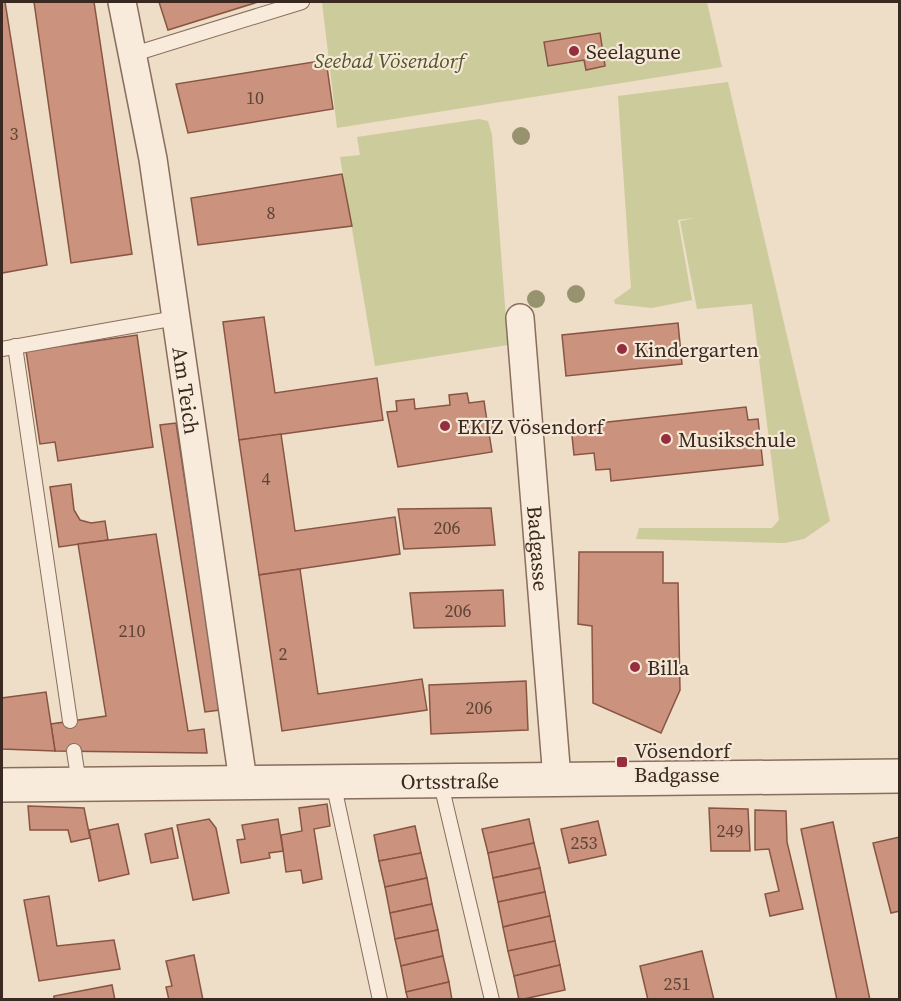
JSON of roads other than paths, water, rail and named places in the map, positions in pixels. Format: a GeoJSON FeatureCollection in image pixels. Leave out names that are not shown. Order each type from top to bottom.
{"type":"FeatureCollection","features":[{"type":"Feature","properties":{"kind":"street","name":"Am Teich"},"geometry":{"type":"LineString","coordinates":[[122,2],[153,159],[243,781]]}},
{"type":"Feature","properties":{"kind":"street","name":"Badgasse"},"geometry":{"type":"LineString","coordinates":[[520,318],[557,779]]}},
{"type":"Feature","properties":{"kind":"street","name":"Ortsstraße"},"geometry":{"type":"LineString","coordinates":[[2,785],[900,776]]}},
{"type":"Feature","properties":{"kind":"lane"},"geometry":{"type":"LineString","coordinates":[[134,54],[302,2]]}},
{"type":"Feature","properties":{"kind":"lane"},"geometry":{"type":"LineString","coordinates":[[70,721],[8,347],[176,318]]}},
{"type":"Feature","properties":{"kind":"lane"},"geometry":{"type":"LineString","coordinates":[[74,751],[79,784]]}},
{"type":"Feature","properties":{"kind":"lane"},"geometry":{"type":"LineString","coordinates":[[440,780],[492,999]]}},
{"type":"Feature","properties":{"kind":"lane"},"geometry":{"type":"LineString","coordinates":[[333,781],[380,999]]}},
{"type":"Feature","properties":{"kind":"place","name":"Seelagune"},"geometry":{"type":"Point","coordinates":[574,51]}},
{"type":"Feature","properties":{"kind":"place","name":"Kindergarten"},"geometry":{"type":"Point","coordinates":[622,349]}},
{"type":"Feature","properties":{"kind":"place","name":"EKIZ Vösendorf"},"geometry":{"type":"Point","coordinates":[445,426]}},
{"type":"Feature","properties":{"kind":"place","name":"Musikschule"},"geometry":{"type":"Point","coordinates":[666,439]}},
{"type":"Feature","properties":{"kind":"place","name":"Billa"},"geometry":{"type":"Point","coordinates":[635,667]}},
{"type":"Feature","properties":{"kind":"place","name":"Vösendorf Badgasse"},"geometry":{"type":"Point","coordinates":[622,762]}},
{"type":"Feature","properties":{"kind":"park label","name":"Seebad Vösendorf"},"geometry":{"type":"Point","coordinates":[389,60]}}]}
